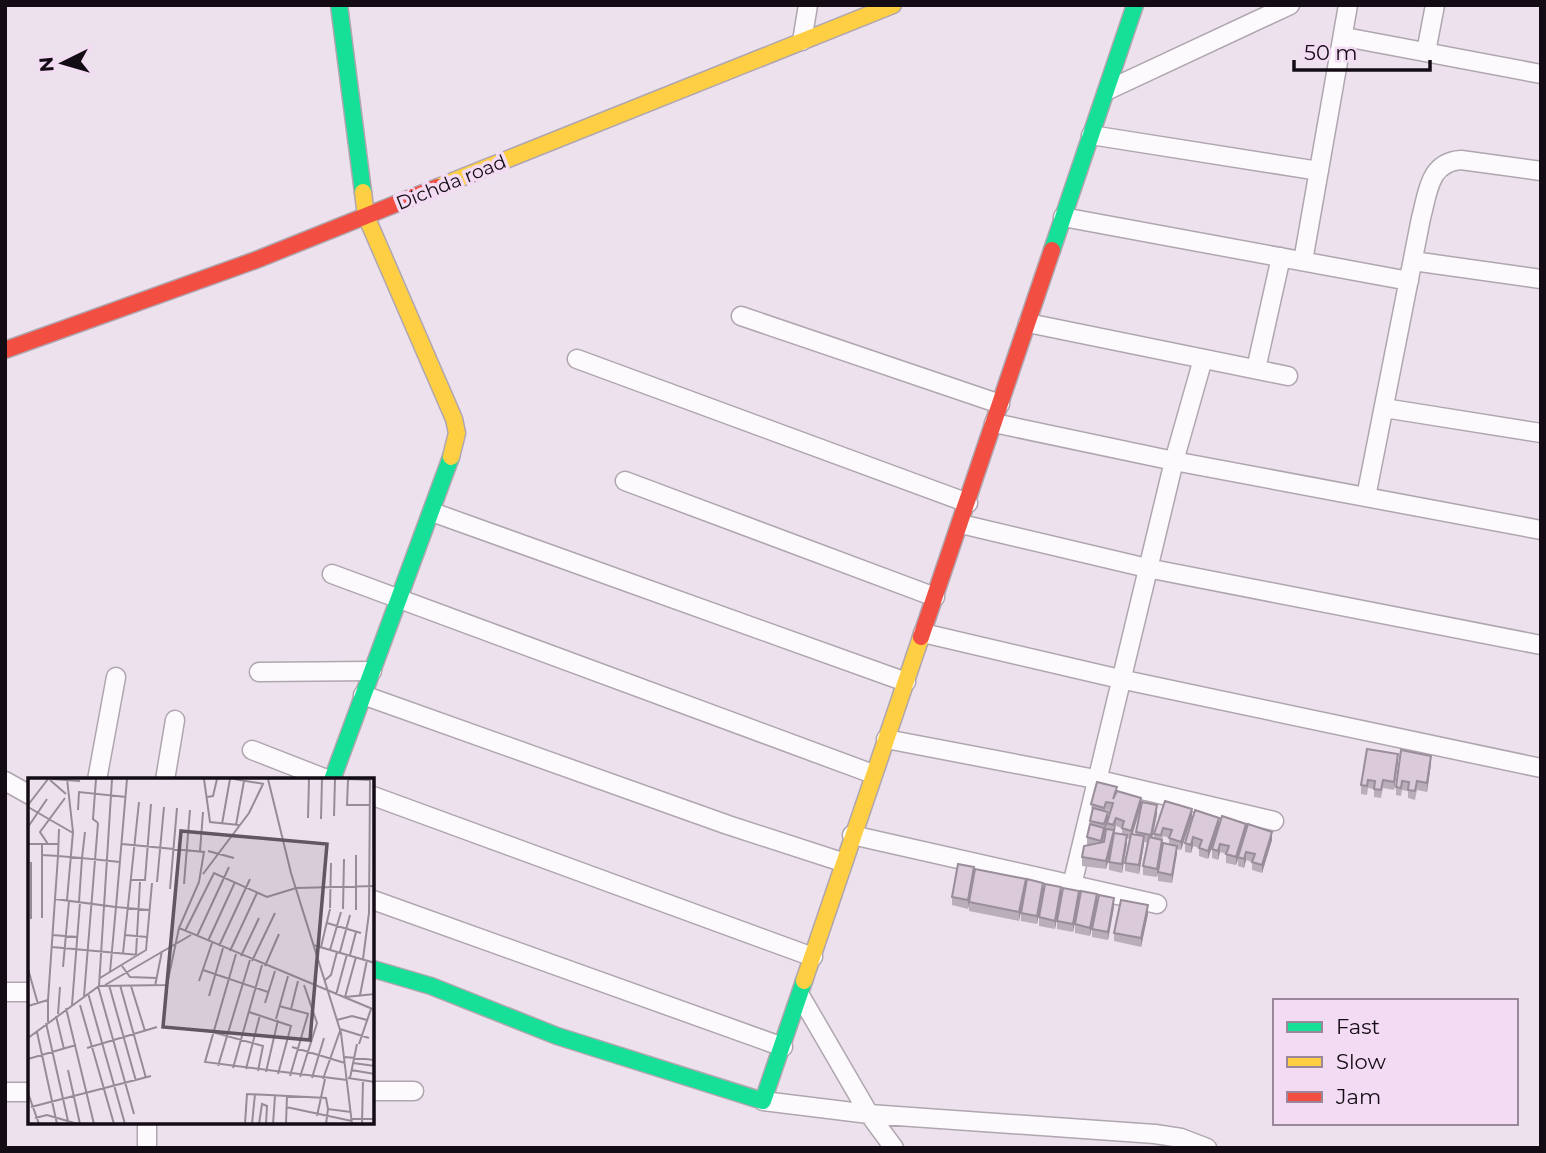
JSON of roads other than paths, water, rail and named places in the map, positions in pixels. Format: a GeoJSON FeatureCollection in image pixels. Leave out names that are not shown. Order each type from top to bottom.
{"type":"FeatureCollection","features":[{"type":"Feature","properties":{"kind":"street"},"geometry":{"type":"LineString","coordinates":[[332,778],[455,450],[454,419],[366,216],[339,5]]}},
{"type":"Feature","properties":{"kind":"street"},"geometry":{"type":"LineString","coordinates":[[802,41],[808,5]]}},
{"type":"Feature","properties":{"kind":"street","name":"Dichda road"},"geometry":{"type":"LineString","coordinates":[[5,350],[256,260],[893,5]]}},
{"type":"Feature","properties":{"kind":"street"},"geometry":{"type":"LineString","coordinates":[[764,1101],[801,997],[842,862],[961,524],[1135,5]]}},
{"type":"Feature","properties":{"kind":"street"},"geometry":{"type":"LineString","coordinates":[[1108,90],[1290,5]]}},
{"type":"Feature","properties":{"kind":"street"},"geometry":{"type":"LineString","coordinates":[[1303,261],[1345,37],[1348,5]]}},
{"type":"Feature","properties":{"kind":"street"},"geometry":{"type":"LineString","coordinates":[[1426,52],[1435,5]]}},
{"type":"Feature","properties":{"kind":"street"},"geometry":{"type":"LineString","coordinates":[[1345,37],[1541,74]]}},
{"type":"Feature","properties":{"kind":"street"},"geometry":{"type":"LineString","coordinates":[[1091,135],[1319,171]]}},
{"type":"Feature","properties":{"kind":"street"},"geometry":{"type":"LineString","coordinates":[[1366,497],[1428,189],[1439,167],[1449,161],[1478,160],[1541,171]]}},
{"type":"Feature","properties":{"kind":"street"},"geometry":{"type":"LineString","coordinates":[[1063,218],[1409,281]]}},
{"type":"Feature","properties":{"kind":"street"},"geometry":{"type":"LineString","coordinates":[[1256,369],[1282,257]]}},
{"type":"Feature","properties":{"kind":"street"},"geometry":{"type":"LineString","coordinates":[[1413,261],[1541,279]]}},
{"type":"Feature","properties":{"kind":"street"},"geometry":{"type":"LineString","coordinates":[[741,316],[1000,404]]}},
{"type":"Feature","properties":{"kind":"street"},"geometry":{"type":"LineString","coordinates":[[1028,323],[1288,376]]}},
{"type":"Feature","properties":{"kind":"street"},"geometry":{"type":"LineString","coordinates":[[577,359],[968,503]]}},
{"type":"Feature","properties":{"kind":"street"},"geometry":{"type":"LineString","coordinates":[[1072,885],[1147,568],[1203,359]]}},
{"type":"Feature","properties":{"kind":"street"},"geometry":{"type":"LineString","coordinates":[[1384,408],[1541,433]]}},
{"type":"Feature","properties":{"kind":"street"},"geometry":{"type":"LineString","coordinates":[[994,423],[1174,461],[1541,530]]}},
{"type":"Feature","properties":{"kind":"street"},"geometry":{"type":"LineString","coordinates":[[625,481],[935,597]]}},
{"type":"Feature","properties":{"kind":"street"},"geometry":{"type":"LineString","coordinates":[[432,512],[905,682]]}},
{"type":"Feature","properties":{"kind":"street"},"geometry":{"type":"LineString","coordinates":[[961,524],[1147,568],[1541,645]]}},
{"type":"Feature","properties":{"kind":"street"},"geometry":{"type":"LineString","coordinates":[[332,574],[873,774]]}},
{"type":"Feature","properties":{"kind":"street"},"geometry":{"type":"LineString","coordinates":[[923,633],[1120,679],[1541,768]]}},
{"type":"Feature","properties":{"kind":"street"},"geometry":{"type":"LineString","coordinates":[[259,672],[372,671]]}},
{"type":"Feature","properties":{"kind":"street"},"geometry":{"type":"LineString","coordinates":[[97,778],[116,677]]}},
{"type":"Feature","properties":{"kind":"street"},"geometry":{"type":"LineString","coordinates":[[363,695],[728,825],[842,862]]}},
{"type":"Feature","properties":{"kind":"street"},"geometry":{"type":"LineString","coordinates":[[165,778],[175,720]]}},
{"type":"Feature","properties":{"kind":"street"},"geometry":{"type":"LineString","coordinates":[[886,739],[1095,779],[1274,821]]}},
{"type":"Feature","properties":{"kind":"street"},"geometry":{"type":"LineString","coordinates":[[252,750],[326,778]]}},
{"type":"Feature","properties":{"kind":"street"},"geometry":{"type":"LineString","coordinates":[[5,780],[28,794]]}},
{"type":"Feature","properties":{"kind":"street"},"geometry":{"type":"LineString","coordinates":[[374,796],[813,957]]}},
{"type":"Feature","properties":{"kind":"street"},"geometry":{"type":"LineString","coordinates":[[852,835],[1157,904]]}},
{"type":"Feature","properties":{"kind":"street"},"geometry":{"type":"LineString","coordinates":[[374,900],[783,1047]]}},
{"type":"Feature","properties":{"kind":"street"},"geometry":{"type":"LineString","coordinates":[[374,969],[430,986],[557,1036],[764,1101],[869,1114],[1155,1134],[1181,1138],[1207,1148]]}},
{"type":"Feature","properties":{"kind":"street"},"geometry":{"type":"LineString","coordinates":[[5,992],[28,992]]}},
{"type":"Feature","properties":{"kind":"street"},"geometry":{"type":"LineString","coordinates":[[801,997],[869,1114],[894,1148]]}},
{"type":"Feature","properties":{"kind":"street"},"geometry":{"type":"LineString","coordinates":[[374,1091],[414,1091]]}},
{"type":"Feature","properties":{"kind":"street"},"geometry":{"type":"LineString","coordinates":[[5,1092],[28,1092]]}},
{"type":"Feature","properties":{"kind":"street"},"geometry":{"type":"LineString","coordinates":[[147,1125],[147,1148]]}}]}
